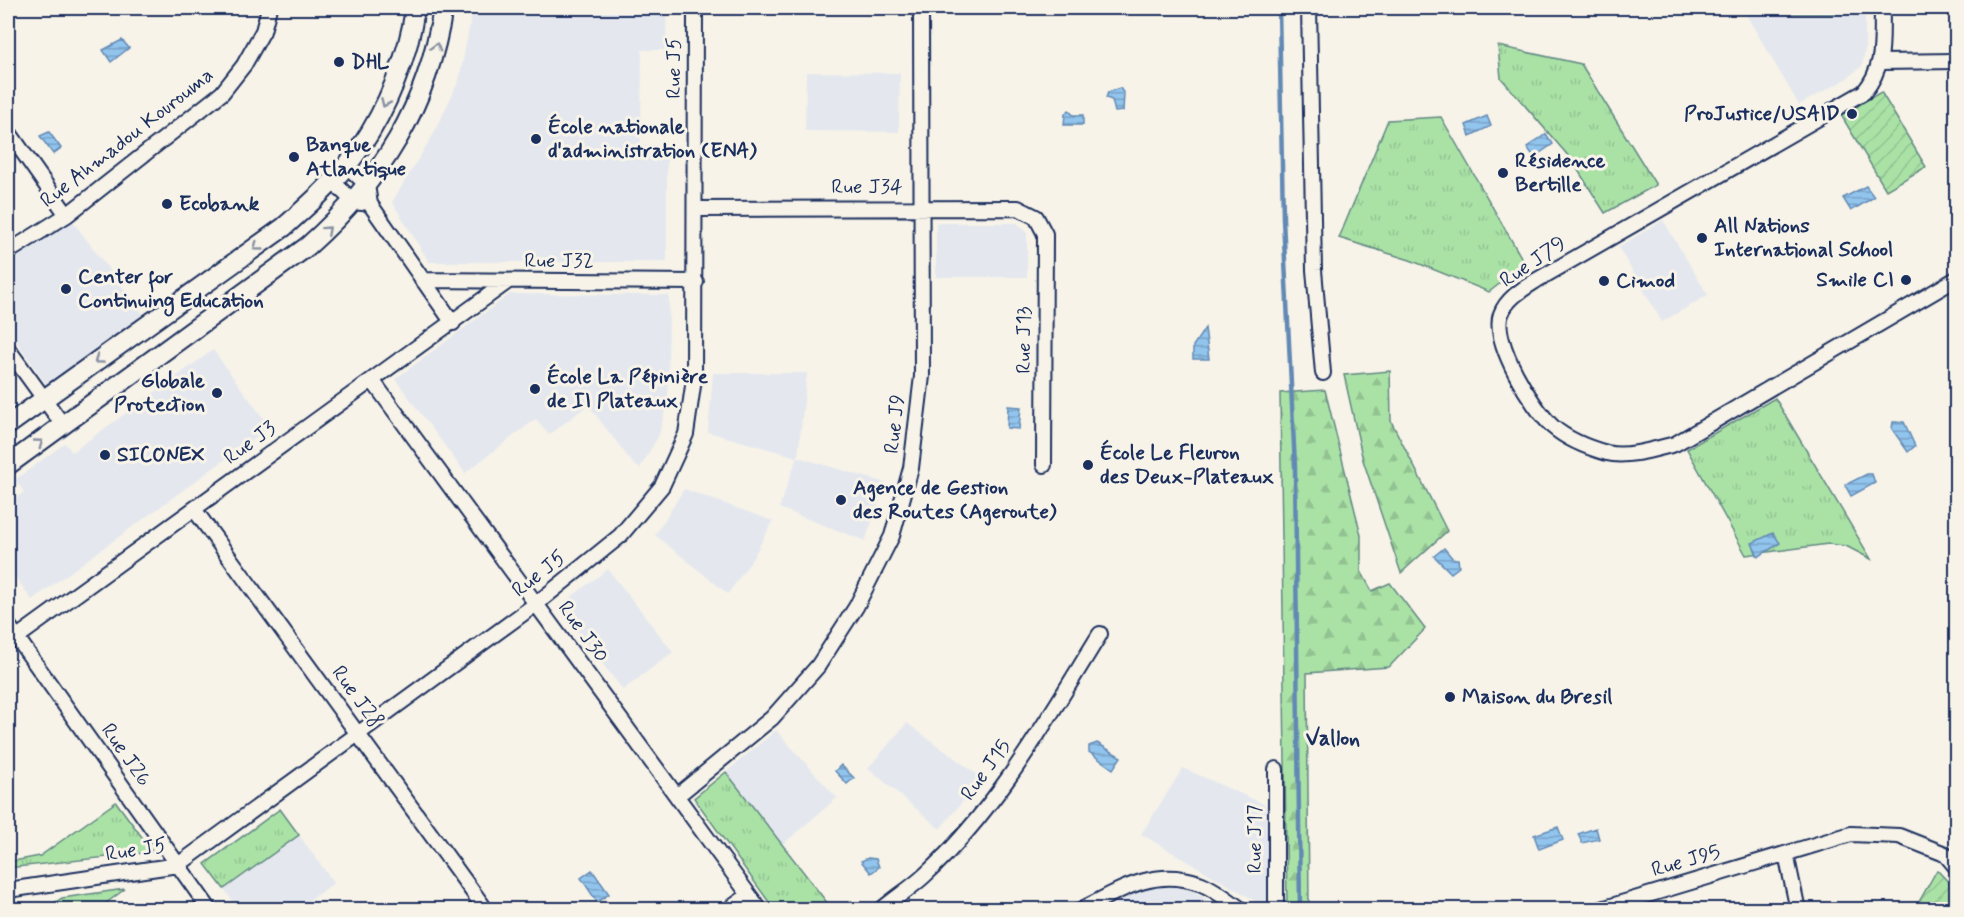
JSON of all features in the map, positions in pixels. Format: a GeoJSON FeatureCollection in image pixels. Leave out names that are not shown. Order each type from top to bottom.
{"type":"FeatureCollection","features":[{"type":"Feature","properties":{"kind":"main road"},"geometry":{"type":"LineString","coordinates":[[8,425],[284,227],[347,166],[361,147],[392,87],[405,50],[415,8]]}},
{"type":"Feature","properties":{"kind":"main road"},"geometry":{"type":"LineString","coordinates":[[8,465],[308,246],[362,203],[367,185],[385,162],[411,116],[427,78],[438,39],[443,8]]}},
{"type":"Feature","properties":{"kind":"street","name":"Rue Ahmadou Kourouma"},"geometry":{"type":"LineString","coordinates":[[8,252],[67,215],[222,93],[244,65],[263,31],[269,8]]}},
{"type":"Feature","properties":{"kind":"street","name":"Rue J5"},"geometry":{"type":"LineString","coordinates":[[8,890],[178,866],[537,604],[620,536],[662,486],[676,461],[686,434],[692,404],[696,357],[695,8]]}},
{"type":"Feature","properties":{"kind":"street","name":"Rue J9"},"geometry":{"type":"LineString","coordinates":[[677,796],[772,718],[819,666],[856,607],[892,536],[911,468],[922,376],[921,8]]}},
{"type":"Feature","properties":{"kind":"street"},"geometry":{"type":"LineString","coordinates":[[1309,8],[1314,270],[1323,373]]}},
{"type":"Feature","properties":{"kind":"street","name":"Rue J79"},"geometry":{"type":"LineString","coordinates":[[1882,8],[1881,62],[1876,78],[1864,92],[1519,292],[1508,300],[1500,315],[1499,330],[1505,350],[1532,402],[1554,428],[1581,444],[1609,454],[1647,451],[1675,444],[1956,279]]}},
{"type":"Feature","properties":{"kind":"street"},"geometry":{"type":"LineString","coordinates":[[1881,62],[1956,61]]}},
{"type":"Feature","properties":{"kind":"street"},"geometry":{"type":"LineString","coordinates":[[8,131],[67,215]]}},
{"type":"Feature","properties":{"kind":"street"},"geometry":{"type":"LineString","coordinates":[[347,166],[367,185]]}},
{"type":"Feature","properties":{"kind":"street"},"geometry":{"type":"LineString","coordinates":[[332,181],[362,203],[453,323]]}},
{"type":"Feature","properties":{"kind":"street","name":"Rue J34"},"geometry":{"type":"LineString","coordinates":[[695,208],[1018,208],[1036,217]]}},
{"type":"Feature","properties":{"kind":"street","name":"Rue J13"},"geometry":{"type":"LineString","coordinates":[[1036,217],[1045,234],[1044,465]]}},
{"type":"Feature","properties":{"kind":"street","name":"Rue J32"},"geometry":{"type":"LineString","coordinates":[[422,280],[696,282]]}},
{"type":"Feature","properties":{"kind":"street","name":"Rue J3"},"geometry":{"type":"LineString","coordinates":[[16,638],[507,282]]}},
{"type":"Feature","properties":{"kind":"street"},"geometry":{"type":"LineString","coordinates":[[8,349],[63,424]]}},
{"type":"Feature","properties":{"kind":"street","name":"Rue J30"},"geometry":{"type":"LineString","coordinates":[[372,380],[760,909]]}},
{"type":"Feature","properties":{"kind":"street","name":"Rue J28"},"geometry":{"type":"LineString","coordinates":[[194,509],[486,909]]}},
{"type":"Feature","properties":{"kind":"street","name":"Rue J26"},"geometry":{"type":"LineString","coordinates":[[8,625],[210,909]]}},
{"type":"Feature","properties":{"kind":"street","name":"Rue J15"},"geometry":{"type":"LineString","coordinates":[[880,909],[924,876],[983,812],[1031,745],[1100,634]]}},
{"type":"Feature","properties":{"kind":"street","name":"Rue J17"},"geometry":{"type":"LineString","coordinates":[[1276,769],[1276,909]]}},
{"type":"Feature","properties":{"kind":"street","name":"Rue J95"},"geometry":{"type":"LineString","coordinates":[[1598,909],[1851,834],[1899,836],[1945,854],[1956,867]]}},
{"type":"Feature","properties":{"kind":"street"},"geometry":{"type":"LineString","coordinates":[[1786,854],[1798,909]]}},
{"type":"Feature","properties":{"kind":"street","name":"Rue J17"},"geometry":{"type":"LineString","coordinates":[[1082,909],[1149,878],[1179,878],[1200,883],[1242,909]]}},
{"type":"Feature","properties":{"kind":"street"},"geometry":{"type":"LineString","coordinates":[[728,909],[749,895]]}},
{"type":"Feature","properties":{"kind":"shaded area","name":"École nationale d'administration (ENA)"},"geometry":{"type":"Polygon","coordinates":[[[473,8],[666,8],[667,50],[642,50],[641,145],[667,145],[667,262],[429,262],[392,202],[434,133],[459,80],[473,8]]]}},
{"type":"Feature","properties":{"kind":"shaded area"},"geometry":{"type":"Polygon","coordinates":[[[1745,13],[1865,13],[1865,50],[1862,66],[1846,79],[1799,105],[1745,13]]]}},
{"type":"Feature","properties":{"kind":"shaded area"},"geometry":{"type":"Polygon","coordinates":[[[806,72],[900,73],[899,132],[805,131],[806,72]]]}},
{"type":"Feature","properties":{"kind":"shaded area","name":"Center for Continuing Education"},"geometry":{"type":"Polygon","coordinates":[[[71,219],[143,314],[47,386],[8,329],[8,263],[71,219]]]}},
{"type":"Feature","properties":{"kind":"shaded area"},"geometry":{"type":"Polygon","coordinates":[[[1663,220],[1708,295],[1662,322],[1618,247],[1663,220]]]}},
{"type":"Feature","properties":{"kind":"shaded area"},"geometry":{"type":"Polygon","coordinates":[[[936,223],[1017,223],[1027,233],[1027,277],[936,277],[936,223]]]}},
{"type":"Feature","properties":{"kind":"shaded area","name":"École La Pépinière de II Plateaux"},"geometry":{"type":"Polygon","coordinates":[[[510,294],[669,295],[668,399],[659,435],[640,468],[634,465],[588,405],[549,435],[536,419],[465,473],[395,379],[510,294]]]}},
{"type":"Feature","properties":{"kind":"shaded area"},"geometry":{"type":"Polygon","coordinates":[[[213,350],[270,427],[32,600],[8,567],[8,504],[24,492],[15,480],[65,443],[72,452],[213,350]]]}},
{"type":"Feature","properties":{"kind":"shaded area"},"geometry":{"type":"Polygon","coordinates":[[[713,373],[807,373],[798,457],[886,483],[865,541],[779,508],[797,457],[708,432],[713,373]]]}},
{"type":"Feature","properties":{"kind":"shaded area"},"geometry":{"type":"Polygon","coordinates":[[[684,489],[773,521],[753,558],[728,594],[655,535],[684,489]]]}},
{"type":"Feature","properties":{"kind":"shaded area"},"geometry":{"type":"Polygon","coordinates":[[[608,569],[673,652],[623,690],[558,607],[608,569]]]}},
{"type":"Feature","properties":{"kind":"shaded area"},"geometry":{"type":"Polygon","coordinates":[[[907,723],[982,778],[940,829],[868,768],[907,723]]]}},
{"type":"Feature","properties":{"kind":"shaded area"},"geometry":{"type":"Polygon","coordinates":[[[776,730],[837,798],[782,845],[726,772],[776,730]]]}},
{"type":"Feature","properties":{"kind":"shaded area"},"geometry":{"type":"Polygon","coordinates":[[[1183,768],[1266,805],[1269,909],[1141,834],[1183,768]]]}},
{"type":"Feature","properties":{"kind":"shaded area"},"geometry":{"type":"Polygon","coordinates":[[[299,835],[334,883],[297,909],[238,909],[224,889],[299,835]]]}},
{"type":"Feature","properties":{"kind":"shaded area"},"geometry":{"type":"Polygon","coordinates":[[[1148,887],[1176,887],[1194,891],[1221,909],[1105,909],[1148,887]]]}},
{"type":"Feature","properties":{"kind":"green space"},"geometry":{"type":"Polygon","coordinates":[[[1742,8],[1865,8],[1865,13],[1745,13],[1742,8]]]}},
{"type":"Feature","properties":{"kind":"green space"},"geometry":{"type":"Polygon","coordinates":[[[1498,46],[1581,64],[1656,185],[1605,213],[1571,159],[1501,78],[1498,46]]]}},
{"type":"Feature","properties":{"kind":"green space"},"geometry":{"type":"Polygon","coordinates":[[[1881,92],[1926,167],[1886,190],[1841,115],[1881,92]]]}},
{"type":"Feature","properties":{"kind":"green space"},"geometry":{"type":"Polygon","coordinates":[[[1441,117],[1525,264],[1489,292],[1410,260],[1339,238],[1388,120],[1441,117]]]}},
{"type":"Feature","properties":{"kind":"green space"},"geometry":{"type":"Polygon","coordinates":[[[1390,371],[1391,421],[1447,531],[1401,573],[1363,460],[1344,375],[1390,371]]]}},
{"type":"Feature","properties":{"kind":"green space"},"geometry":{"type":"Polygon","coordinates":[[[1325,390],[1361,535],[1361,571],[1372,591],[1390,583],[1425,629],[1389,667],[1307,673],[1309,909],[1287,909],[1280,393],[1325,390]]]}},
{"type":"Feature","properties":{"kind":"green space"},"geometry":{"type":"Polygon","coordinates":[[[1775,398],[1871,559],[1846,546],[1828,544],[1746,555],[1687,449],[1775,398]]]}},
{"type":"Feature","properties":{"kind":"green space"},"geometry":{"type":"Polygon","coordinates":[[[726,772],[832,909],[774,909],[694,798],[726,772]]]}},
{"type":"Feature","properties":{"kind":"green space"},"geometry":{"type":"Polygon","coordinates":[[[116,802],[153,852],[8,868],[8,862],[40,856],[116,802]]]}},
{"type":"Feature","properties":{"kind":"green space"},"geometry":{"type":"Polygon","coordinates":[[[280,809],[299,835],[224,889],[205,864],[280,809]]]}},
{"type":"Feature","properties":{"kind":"green space"},"geometry":{"type":"Polygon","coordinates":[[[1937,870],[1956,890],[1956,909],[1915,909],[1937,870]]]}},
{"type":"Feature","properties":{"kind":"green space"},"geometry":{"type":"Polygon","coordinates":[[[125,889],[98,909],[45,909],[62,898],[125,889]]]}},
{"type":"Feature","properties":{"kind":"water"},"geometry":{"type":"Polygon","coordinates":[[[122,40],[129,48],[111,62],[103,50],[122,40]]]}},
{"type":"Feature","properties":{"kind":"water"},"geometry":{"type":"Polygon","coordinates":[[[1120,88],[1124,94],[1123,111],[1115,112],[1112,100],[1106,98],[1108,92],[1120,88]]]}},
{"type":"Feature","properties":{"kind":"water"},"geometry":{"type":"Polygon","coordinates":[[[1069,110],[1073,115],[1083,115],[1083,125],[1064,125],[1065,114],[1069,110]]]}},
{"type":"Feature","properties":{"kind":"water"},"geometry":{"type":"Polygon","coordinates":[[[1487,116],[1491,126],[1470,136],[1466,125],[1487,116]]]}},
{"type":"Feature","properties":{"kind":"water"},"geometry":{"type":"Polygon","coordinates":[[[49,132],[61,148],[53,154],[40,136],[49,132]]]}},
{"type":"Feature","properties":{"kind":"water"},"geometry":{"type":"Polygon","coordinates":[[[1546,134],[1553,144],[1534,157],[1527,147],[1546,134]]]}},
{"type":"Feature","properties":{"kind":"water"},"geometry":{"type":"Polygon","coordinates":[[[1866,186],[1874,197],[1851,211],[1843,198],[1866,186]]]}},
{"type":"Feature","properties":{"kind":"water"},"geometry":{"type":"Polygon","coordinates":[[[1205,328],[1209,359],[1193,359],[1193,346],[1205,328]]]}},
{"type":"Feature","properties":{"kind":"water"},"geometry":{"type":"Polygon","coordinates":[[[1008,406],[1021,407],[1019,429],[1007,428],[1008,406]]]}},
{"type":"Feature","properties":{"kind":"water"},"geometry":{"type":"Polygon","coordinates":[[[1893,422],[1904,422],[1915,446],[1908,452],[1892,429],[1893,422]]]}},
{"type":"Feature","properties":{"kind":"water"},"geometry":{"type":"Polygon","coordinates":[[[1867,474],[1872,474],[1875,483],[1851,496],[1845,485],[1867,474]]]}},
{"type":"Feature","properties":{"kind":"water"},"geometry":{"type":"Polygon","coordinates":[[[1773,533],[1780,543],[1758,557],[1752,543],[1773,533]]]}},
{"type":"Feature","properties":{"kind":"water"},"geometry":{"type":"Polygon","coordinates":[[[1444,548],[1453,559],[1458,559],[1459,567],[1451,573],[1434,556],[1444,548]]]}},
{"type":"Feature","properties":{"kind":"water"},"geometry":{"type":"Polygon","coordinates":[[[1097,743],[1121,757],[1113,769],[1089,752],[1089,746],[1097,743]]]}},
{"type":"Feature","properties":{"kind":"water"},"geometry":{"type":"Polygon","coordinates":[[[841,765],[854,778],[847,784],[835,771],[841,765]]]}},
{"type":"Feature","properties":{"kind":"water"},"geometry":{"type":"Polygon","coordinates":[[[1558,827],[1563,840],[1539,849],[1534,835],[1558,827]]]}},
{"type":"Feature","properties":{"kind":"water"},"geometry":{"type":"Polygon","coordinates":[[[1596,828],[1599,839],[1582,843],[1578,834],[1596,828]]]}},
{"type":"Feature","properties":{"kind":"water"},"geometry":{"type":"Polygon","coordinates":[[[868,858],[876,859],[879,867],[871,873],[861,861],[868,858]]]}},
{"type":"Feature","properties":{"kind":"water"},"geometry":{"type":"Polygon","coordinates":[[[592,870],[609,894],[597,902],[581,878],[592,870]]]}},
{"type":"Feature","properties":{"kind":"waterway"},"geometry":{"type":"LineString","coordinates":[[1279,8],[1283,219],[1295,467],[1300,910]]}},
{"type":"Feature","properties":{"kind":"place","name":"DHL"},"geometry":{"type":"Point","coordinates":[339,62]}},
{"type":"Feature","properties":{"kind":"place","name":"ProJustice/USAID"},"geometry":{"type":"Point","coordinates":[1852,114]}},
{"type":"Feature","properties":{"kind":"place","name":"École nationale d'administration (ENA)"},"geometry":{"type":"Point","coordinates":[536,139]}},
{"type":"Feature","properties":{"kind":"place","name":"Banque Atlantique"},"geometry":{"type":"Point","coordinates":[294,157]}},
{"type":"Feature","properties":{"kind":"place","name":"Résidence Bertille"},"geometry":{"type":"Point","coordinates":[1503,173]}},
{"type":"Feature","properties":{"kind":"place","name":"Ecobank"},"geometry":{"type":"Point","coordinates":[167,204]}},
{"type":"Feature","properties":{"kind":"place","name":"All Nations International School"},"geometry":{"type":"Point","coordinates":[1702,238]}},
{"type":"Feature","properties":{"kind":"place","name":"Smile CI"},"geometry":{"type":"Point","coordinates":[1906,280]}},
{"type":"Feature","properties":{"kind":"place","name":"Cimod"},"geometry":{"type":"Point","coordinates":[1604,281]}},
{"type":"Feature","properties":{"kind":"place","name":"Center for Continuing Education"},"geometry":{"type":"Point","coordinates":[66,289]}},
{"type":"Feature","properties":{"kind":"place","name":"École La Pépinière de II Plateaux"},"geometry":{"type":"Point","coordinates":[535,389]}},
{"type":"Feature","properties":{"kind":"place","name":"Globale Protection"},"geometry":{"type":"Point","coordinates":[217,393]}},
{"type":"Feature","properties":{"kind":"place","name":"SICONEX"},"geometry":{"type":"Point","coordinates":[105,455]}},
{"type":"Feature","properties":{"kind":"place","name":"École Le Fleuron des Deux-Plateaux"},"geometry":{"type":"Point","coordinates":[1088,465]}},
{"type":"Feature","properties":{"kind":"place","name":"Agence de Gestion des Routes (Ageroute)"},"geometry":{"type":"Point","coordinates":[841,500]}},
{"type":"Feature","properties":{"kind":"place","name":"Maison du Bresil"},"geometry":{"type":"Point","coordinates":[1450,697]}},
{"type":"Feature","properties":{"kind":"district","name":"Vallon"},"geometry":{"type":"Point","coordinates":[1333,739]}}]}
